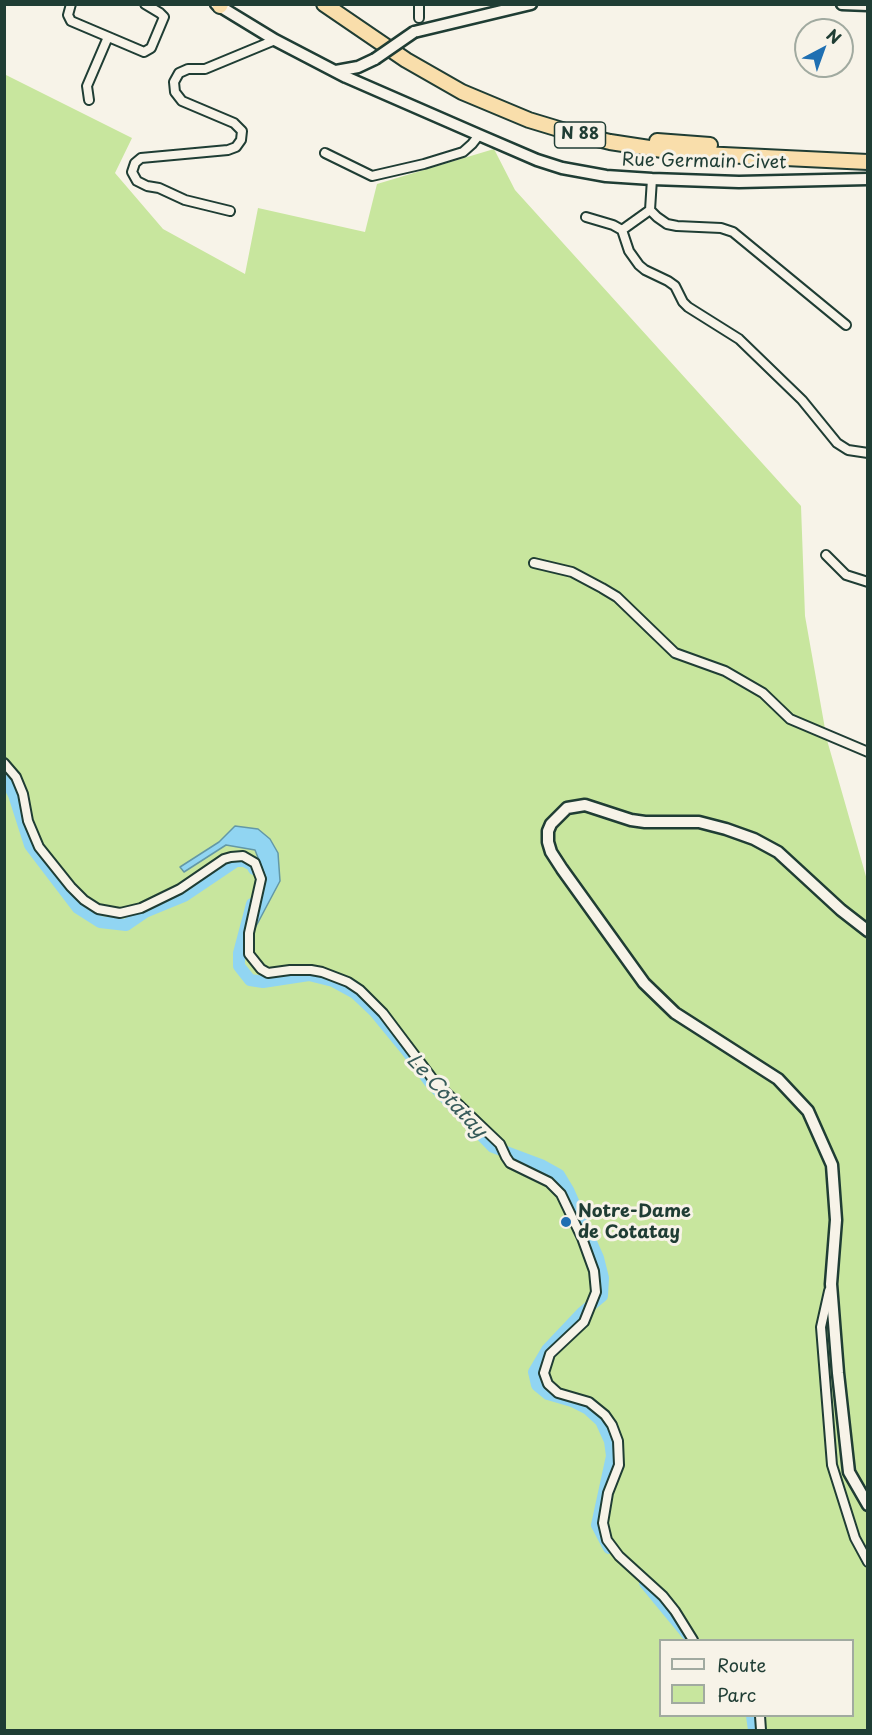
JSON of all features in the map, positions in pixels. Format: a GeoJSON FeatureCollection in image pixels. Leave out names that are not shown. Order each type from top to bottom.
{"type":"FeatureCollection","features":[{"type":"Feature","properties":{"kind":"highway","name":"N 88"},"geometry":{"type":"LineString","coordinates":[[324,4],[406,60],[462,92],[529,120],[572,133],[610,142],[682,153],[867,162]]}},
{"type":"Feature","properties":{"kind":"highway","name":"N 88"},"geometry":{"type":"LineString","coordinates":[[339,4],[419,58],[480,91],[584,128],[657,141],[867,154]]}},
{"type":"Feature","properties":{"kind":"street"},"geometry":{"type":"LineString","coordinates":[[71,4],[68,15],[71,21],[144,52],[151,48],[164,17],[145,4]]}},
{"type":"Feature","properties":{"kind":"street"},"geometry":{"type":"LineString","coordinates":[[418,4],[418,18]]}},
{"type":"Feature","properties":{"kind":"street"},"geometry":{"type":"LineString","coordinates":[[842,4],[867,5]]}},
{"type":"Feature","properties":{"kind":"street","name":"Rue Germain Civet"},"geometry":{"type":"LineString","coordinates":[[219,5],[275,40],[377,91],[537,160],[562,168],[606,176],[652,179],[739,182],[867,179]]}},
{"type":"Feature","properties":{"kind":"street"},"geometry":{"type":"LineString","coordinates":[[335,71],[358,67],[373,61],[414,32],[529,5]]}},
{"type":"Feature","properties":{"kind":"street"},"geometry":{"type":"LineString","coordinates":[[89,100],[87,86],[108,37]]}},
{"type":"Feature","properties":{"kind":"street"},"geometry":{"type":"LineString","coordinates":[[230,211],[185,200],[159,188],[147,186],[137,181],[132,172],[135,163],[141,158],[228,150],[236,147],[241,140],[242,131],[234,123],[182,101],[175,92],[174,82],[179,73],[188,69],[205,69],[275,40]]}},
{"type":"Feature","properties":{"kind":"street"},"geometry":{"type":"LineString","coordinates":[[373,61],[368,73],[369,80],[377,91]]}},
{"type":"Feature","properties":{"kind":"street"},"geometry":{"type":"LineString","coordinates":[[325,153],[372,176],[464,152],[479,135]]}},
{"type":"Feature","properties":{"kind":"street"},"geometry":{"type":"LineString","coordinates":[[650,210],[652,179]]}},
{"type":"Feature","properties":{"kind":"street"},"geometry":{"type":"LineString","coordinates":[[622,230],[650,210]]}},
{"type":"Feature","properties":{"kind":"street"},"geometry":{"type":"LineString","coordinates":[[650,210],[668,224],[721,228],[733,232],[846,325]]}},
{"type":"Feature","properties":{"kind":"street"},"geometry":{"type":"LineString","coordinates":[[586,217],[622,230],[629,251],[639,265],[675,286],[688,307],[739,339],[802,400],[837,443],[848,450],[867,453]]}},
{"type":"Feature","properties":{"kind":"street"},"geometry":{"type":"LineString","coordinates":[[826,555],[846,575],[867,582]]}},
{"type":"Feature","properties":{"kind":"street"},"geometry":{"type":"LineString","coordinates":[[534,563],[572,572],[602,588],[617,597],[675,653],[725,671],[763,693],[790,719],[867,752]]}},
{"type":"Feature","properties":{"kind":"street"},"geometry":{"type":"LineString","coordinates":[[4,763],[16,777],[23,794],[28,821],[39,847],[71,887],[84,900],[98,909],[120,913],[141,908],[180,889],[231,857],[243,856],[255,862],[261,879],[249,933],[249,954],[261,969],[268,973],[290,970],[322,972],[348,982],[360,990],[384,1013],[435,1082],[500,1144],[510,1163],[549,1182],[561,1194],[582,1238],[594,1271],[596,1292],[588,1313],[578,1328],[550,1354],[544,1372],[548,1384],[558,1393],[589,1402],[605,1415],[612,1425],[618,1441],[620,1465],[608,1493],[603,1523],[607,1540],[619,1556],[663,1596],[692,1639]]}},
{"type":"Feature","properties":{"kind":"street"},"geometry":{"type":"LineString","coordinates":[[867,932],[778,852],[726,829],[699,822],[632,820],[585,804],[567,808],[551,824],[548,831],[548,842],[556,860],[644,982],[675,1013],[778,1079],[808,1111],[832,1165],[836,1220],[831,1284],[821,1327],[832,1465],[855,1538],[867,1562]]}},
{"type":"Feature","properties":{"kind":"street"},"geometry":{"type":"LineString","coordinates":[[831,1284],[849,1472],[867,1505]]}},
{"type":"Feature","properties":{"kind":"green space"},"geometry":{"type":"Polygon","coordinates":[[[4,74],[132,138],[115,173],[163,229],[245,274],[258,208],[365,232],[377,184],[494,149],[515,190],[801,506],[805,616],[827,740],[867,880],[867,1730],[5,1730],[4,74]]]}},
{"type":"Feature","properties":{"kind":"water"},"geometry":{"type":"Polygon","coordinates":[[[235,826],[258,829],[270,839],[278,853],[280,881],[254,930],[266,878],[255,850],[226,845],[184,872],[180,867],[219,842],[235,826]]]}},
{"type":"Feature","properties":{"kind":"waterway","name":"Le Cotatay"},"geometry":{"type":"LineString","coordinates":[[4,775],[14,795],[30,845],[78,908],[100,922],[126,925],[145,912],[184,896],[236,861],[244,861],[252,865],[254,869]]}},
{"type":"Feature","properties":{"kind":"waterway","name":"Le Cotatay"},"geometry":{"type":"LineString","coordinates":[[252,904],[239,953],[239,966],[250,980],[263,982],[309,975],[333,981],[355,993],[375,1012],[429,1081],[493,1147],[541,1165],[559,1175],[568,1190],[598,1258],[603,1278],[602,1296],[583,1312],[547,1350],[534,1372],[537,1385],[548,1394],[572,1401],[588,1409],[601,1421],[610,1441],[612,1456],[597,1525],[609,1548]]}},
{"type":"Feature","properties":{"kind":"waterway","name":"Le Cotatay"},"geometry":{"type":"LineString","coordinates":[[645,1583],[687,1634]]}},
{"type":"Feature","properties":{"kind":"waterway","name":"Le Cotatay"},"geometry":{"type":"LineString","coordinates":[[752,1717],[754,1730]]}},
{"type":"Feature","properties":{"kind":"place","name":"Notre-Dame de Cotatay"},"geometry":{"type":"Point","coordinates":[566,1222]}}]}
